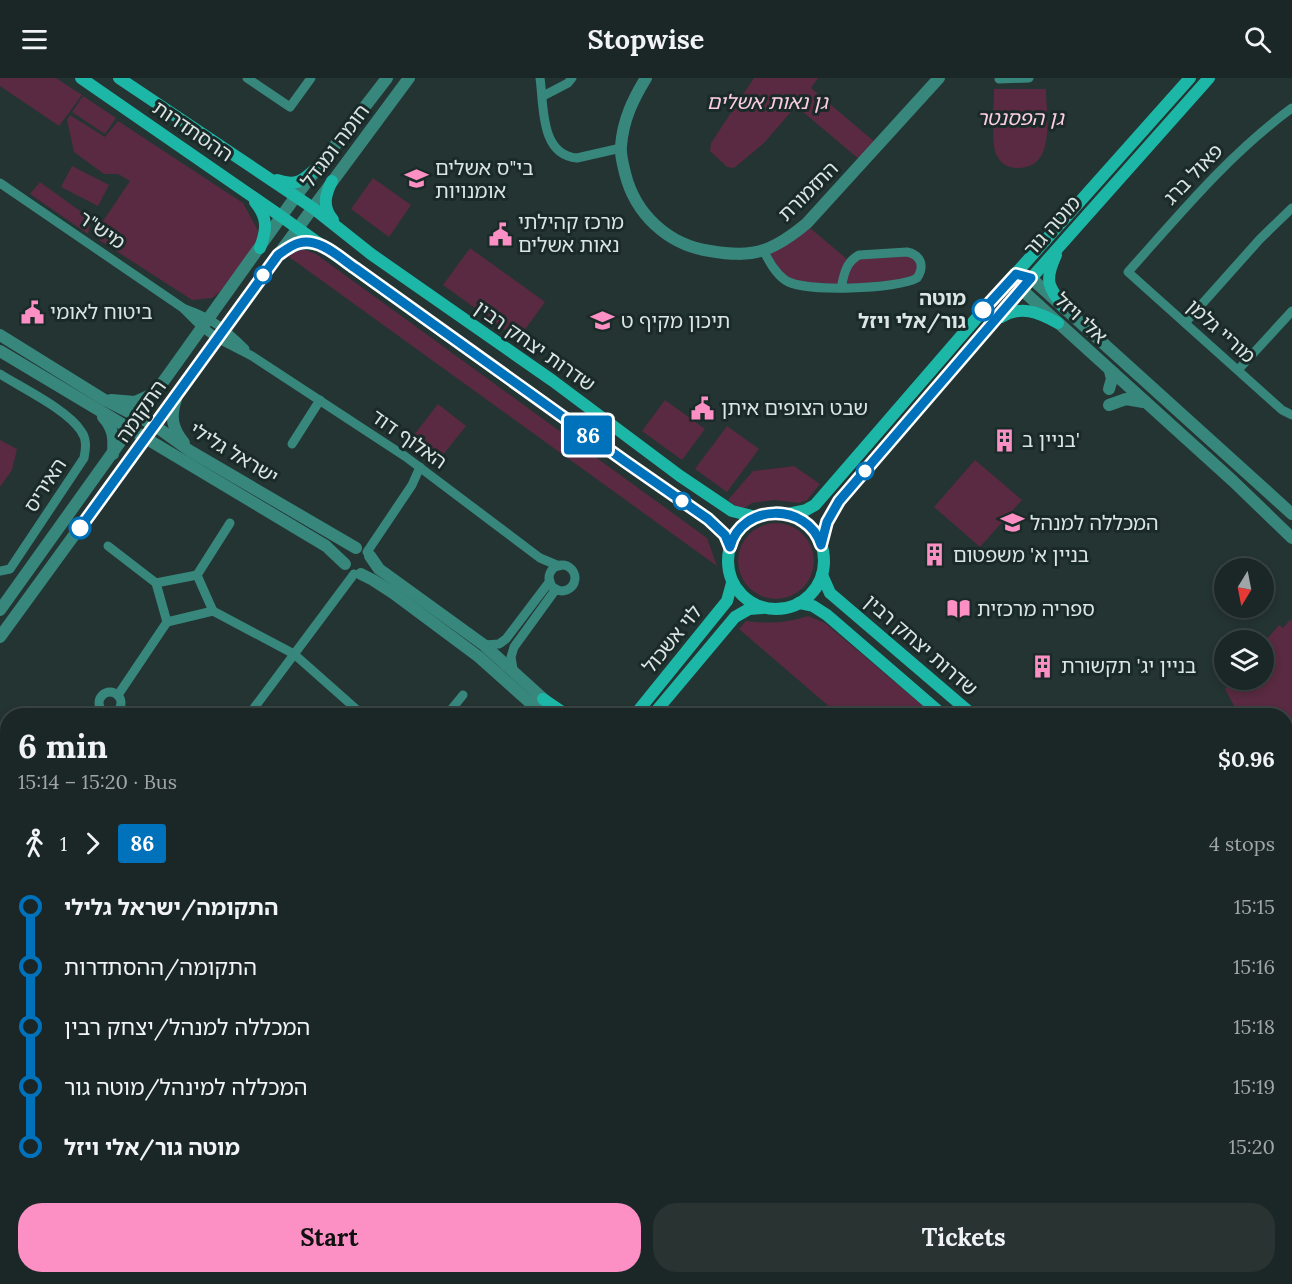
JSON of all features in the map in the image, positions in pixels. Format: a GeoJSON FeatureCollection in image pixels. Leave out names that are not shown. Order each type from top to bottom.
{"type":"FeatureCollection","features":[{"type":"Feature","properties":{"kind":"main road","name":"ההסתדרות"},"geometry":{"type":"LineString","coordinates":[[81,78],[282,216]]}},
{"type":"Feature","properties":{"kind":"main road","name":"ההסתדרות"},"geometry":{"type":"LineString","coordinates":[[119,78],[296,196]]}},
{"type":"Feature","properties":{"kind":"main road"},"geometry":{"type":"LineString","coordinates":[[1176,93],[1183,78]]}},
{"type":"Feature","properties":{"kind":"main road","name":"מוטה גור"},"geometry":{"type":"LineString","coordinates":[[787,514],[806,510],[815,505],[1190,78]]}},
{"type":"Feature","properties":{"kind":"main road","name":"מוטה גור"},"geometry":{"type":"LineString","coordinates":[[821,545],[827,522],[839,501],[1021,289],[1209,78]]}},
{"type":"Feature","properties":{"kind":"main road"},"geometry":{"type":"LineString","coordinates":[[259,172],[295,184],[321,164]]}},
{"type":"Feature","properties":{"kind":"main road"},"geometry":{"type":"LineString","coordinates":[[332,181],[326,194],[326,208],[341,230]]}},
{"type":"Feature","properties":{"kind":"main road"},"geometry":{"type":"LineString","coordinates":[[249,194],[266,220],[266,232],[260,248]]}},
{"type":"Feature","properties":{"kind":"main road","name":"שדרות יצחק רבין"},"geometry":{"type":"LineString","coordinates":[[296,196],[371,254],[552,381],[680,476],[732,511],[756,517]]}},
{"type":"Feature","properties":{"kind":"main road","name":"שדרות יצחק רבין"},"geometry":{"type":"LineString","coordinates":[[282,216],[708,519],[725,535],[730,547]]}},
{"type":"Feature","properties":{"kind":"main road"},"geometry":{"type":"LineString","coordinates":[[278,255],[297,243],[324,246]]}},
{"type":"Feature","properties":{"kind":"main road"},"geometry":{"type":"LineString","coordinates":[[1061,245],[1050,267],[1047,280],[1064,308]]}},
{"type":"Feature","properties":{"kind":"main road"},"geometry":{"type":"LineString","coordinates":[[992,323],[1008,313],[1024,310],[1043,314],[1058,323]]}},
{"type":"Feature","properties":{"kind":"main road"},"geometry":{"type":"LineString","coordinates":[[775,512],[787,514],[800,519],[812,528],[824,553],[822,575],[813,591],[799,603],[780,609],[766,608],[746,599],[732,583],[727,564],[730,547],[739,529],[756,517],[775,512]]}},
{"type":"Feature","properties":{"kind":"main road","name":"שדרות יצחק רבין"},"geometry":{"type":"LineString","coordinates":[[822,575],[831,593],[965,708]]}},
{"type":"Feature","properties":{"kind":"main road","name":"לוי אשכול"},"geometry":{"type":"LineString","coordinates":[[640,708],[727,601],[732,583]]}},
{"type":"Feature","properties":{"kind":"main road","name":"שדרות יצחק רבין"},"geometry":{"type":"LineString","coordinates":[[799,603],[813,606],[827,615],[935,708]]}},
{"type":"Feature","properties":{"kind":"main road","name":"לוי אשכול"},"geometry":{"type":"LineString","coordinates":[[659,708],[735,617],[749,609],[766,608]]}},
{"type":"Feature","properties":{"kind":"main road"},"geometry":{"type":"LineString","coordinates":[[543,699],[556,708]]}},
{"type":"Feature","properties":{"kind":"street"},"geometry":{"type":"LineString","coordinates":[[247,78],[290,106],[311,78]]}},
{"type":"Feature","properties":{"kind":"street","name":"חומה ומגדל"},"geometry":{"type":"LineString","coordinates":[[296,196],[387,78]]}},
{"type":"Feature","properties":{"kind":"street","name":"חומה ומגדל"},"geometry":{"type":"LineString","coordinates":[[313,208],[409,78]]}},
{"type":"Feature","properties":{"kind":"street"},"geometry":{"type":"LineString","coordinates":[[540,78],[550,142],[562,154],[577,158],[621,148]]}},
{"type":"Feature","properties":{"kind":"street"},"geometry":{"type":"LineString","coordinates":[[543,96],[568,83],[572,78]]}},
{"type":"Feature","properties":{"kind":"street","name":"התזמורת"},"geometry":{"type":"LineString","coordinates":[[646,78],[630,105],[621,148],[631,195],[640,210],[665,233],[688,246],[713,252],[746,254],[785,241],[819,212],[939,78]]}},
{"type":"Feature","properties":{"kind":"street"},"geometry":{"type":"LineString","coordinates":[[999,79],[1029,78]]}},
{"type":"Feature","properties":{"kind":"street","name":"פאול ברג"},"geometry":{"type":"LineString","coordinates":[[1128,272],[1195,196],[1238,153],[1292,108]]}},
{"type":"Feature","properties":{"kind":"street","name":"מיש\"ר"},"geometry":{"type":"LineString","coordinates":[[0,183],[206,323]]}},
{"type":"Feature","properties":{"kind":"street","name":"התקומה"},"geometry":{"type":"LineString","coordinates":[[0,610],[296,196]]}},
{"type":"Feature","properties":{"kind":"street","name":"התקומה"},"geometry":{"type":"LineString","coordinates":[[0,637],[313,208]]}},
{"type":"Feature","properties":{"kind":"street"},"geometry":{"type":"LineString","coordinates":[[1185,323],[1260,239],[1292,208]]}},
{"type":"Feature","properties":{"kind":"street"},"geometry":{"type":"LineString","coordinates":[[763,250],[771,264],[785,280],[815,289],[841,288],[904,283],[912,281],[921,272],[920,261],[907,252],[859,255],[852,259],[844,271],[841,288]]}},
{"type":"Feature","properties":{"kind":"street","name":"מוריי גלמן"},"geometry":{"type":"LineString","coordinates":[[1128,272],[1282,410],[1292,415]]}},
{"type":"Feature","properties":{"kind":"street","name":"אלי ויזל"},"geometry":{"type":"LineString","coordinates":[[1016,274],[1031,278],[1292,514]]}},
{"type":"Feature","properties":{"kind":"street","name":"אלי ויזל"},"geometry":{"type":"LineString","coordinates":[[1016,274],[1021,289],[1292,538]]}},
{"type":"Feature","properties":{"kind":"street"},"geometry":{"type":"LineString","coordinates":[[1238,370],[1292,311]]}},
{"type":"Feature","properties":{"kind":"street","name":"האלוף דוד"},"geometry":{"type":"LineString","coordinates":[[206,323],[420,467],[540,558],[559,566]]}},
{"type":"Feature","properties":{"kind":"street","name":"ישראל גלילי"},"geometry":{"type":"LineString","coordinates":[[0,335],[100,404],[130,430],[327,546],[352,571],[373,580],[393,593],[479,657],[535,708]]}},
{"type":"Feature","properties":{"kind":"street","name":"ישראל גלילי"},"geometry":{"type":"LineString","coordinates":[[0,351],[100,404],[139,417],[190,451],[364,551],[379,569],[484,645],[513,669],[553,708]]}},
{"type":"Feature","properties":{"kind":"street"},"geometry":{"type":"LineString","coordinates":[[1109,389],[1112,380],[1110,372]]}},
{"type":"Feature","properties":{"kind":"street","name":"האיריס"},"geometry":{"type":"LineString","coordinates":[[0,374],[66,415],[81,431],[86,445],[84,458],[30,540],[10,569],[0,571]]}},
{"type":"Feature","properties":{"kind":"street"},"geometry":{"type":"LineString","coordinates":[[113,454],[114,435],[100,404],[135,402],[154,394],[162,386]]}},
{"type":"Feature","properties":{"kind":"street"},"geometry":{"type":"LineString","coordinates":[[180,389],[172,409],[173,428],[190,451]]}},
{"type":"Feature","properties":{"kind":"street"},"geometry":{"type":"LineString","coordinates":[[1109,405],[1126,399],[1145,403]]}},
{"type":"Feature","properties":{"kind":"street"},"geometry":{"type":"LineString","coordinates":[[292,444],[320,400]]}},
{"type":"Feature","properties":{"kind":"street"},"geometry":{"type":"LineString","coordinates":[[130,460],[146,450],[176,455]]}},
{"type":"Feature","properties":{"kind":"street"},"geometry":{"type":"LineString","coordinates":[[364,551],[412,485],[420,467]]}},
{"type":"Feature","properties":{"kind":"street"},"geometry":{"type":"LineString","coordinates":[[156,583],[197,575],[230,523]]}},
{"type":"Feature","properties":{"kind":"street"},"geometry":{"type":"LineString","coordinates":[[108,546],[156,583],[167,622]]}},
{"type":"Feature","properties":{"kind":"street"},"geometry":{"type":"LineString","coordinates":[[352,571],[370,567],[364,551]]}},
{"type":"Feature","properties":{"kind":"street"},"geometry":{"type":"LineString","coordinates":[[254,708],[340,592],[352,571],[348,552],[364,551]]}},
{"type":"Feature","properties":{"kind":"street","name":"האלוף דוד"},"geometry":{"type":"LineString","coordinates":[[540,558],[550,577]]}},
{"type":"Feature","properties":{"kind":"street"},"geometry":{"type":"LineString","coordinates":[[484,645],[499,644],[506,639],[559,566],[571,568],[575,581],[568,590],[556,590]]}},
{"type":"Feature","properties":{"kind":"street"},"geometry":{"type":"LineString","coordinates":[[197,575],[213,611],[294,654],[355,708]]}},
{"type":"Feature","properties":{"kind":"street"},"geometry":{"type":"LineString","coordinates":[[550,577],[556,590]]}},
{"type":"Feature","properties":{"kind":"street"},"geometry":{"type":"LineString","coordinates":[[513,669],[511,657],[514,646],[556,590]]}},
{"type":"Feature","properties":{"kind":"street"},"geometry":{"type":"LineString","coordinates":[[118,695],[167,622],[213,611]]}},
{"type":"Feature","properties":{"kind":"street"},"geometry":{"type":"LineString","coordinates":[[98,708],[105,693],[112,692],[122,700],[123,708]]}},
{"type":"Feature","properties":{"kind":"street"},"geometry":{"type":"LineString","coordinates":[[452,708],[463,695]]}},
{"type":"Feature","properties":{"kind":"green space"},"geometry":{"type":"Polygon","coordinates":[[[0,78],[56,78],[82,95],[59,126],[0,86],[0,78]]]}},
{"type":"Feature","properties":{"kind":"green space","name":"גן נאות אשלים"},"geometry":{"type":"Polygon","coordinates":[[[754,78],[818,78],[811,88],[876,143],[860,160],[796,106],[764,143],[734,168],[727,167],[710,151],[711,143],[754,78]]]}},
{"type":"Feature","properties":{"kind":"green space","name":"גן הפסנטר"},"geometry":{"type":"Polygon","coordinates":[[[994,89],[1046,89],[1047,126],[1044,150],[1038,160],[1030,166],[1010,167],[996,154],[993,132],[994,89]]]}},
{"type":"Feature","properties":{"kind":"green space"},"geometry":{"type":"Polygon","coordinates":[[[83,96],[116,118],[105,134],[72,112],[83,96]]]}},
{"type":"Feature","properties":{"kind":"green space"},"geometry":{"type":"Polygon","coordinates":[[[70,115],[105,137],[118,121],[243,203],[261,236],[227,286],[212,298],[192,300],[93,236],[130,181],[118,174],[104,174],[74,152],[67,120],[70,115]]]}},
{"type":"Feature","properties":{"kind":"green space"},"geometry":{"type":"Polygon","coordinates":[[[72,166],[109,185],[98,206],[61,187],[72,166]]]}},
{"type":"Feature","properties":{"kind":"green space"},"geometry":{"type":"Polygon","coordinates":[[[373,178],[411,205],[389,237],[351,209],[373,178]]]}},
{"type":"Feature","properties":{"kind":"green space"},"geometry":{"type":"Polygon","coordinates":[[[40,182],[91,219],[88,234],[30,194],[40,182]]]}},
{"type":"Feature","properties":{"kind":"green space"},"geometry":{"type":"Polygon","coordinates":[[[810,228],[847,259],[839,284],[807,284],[790,280],[780,271],[769,252],[793,241],[810,228]]]}},
{"type":"Feature","properties":{"kind":"green space"},"geometry":{"type":"Polygon","coordinates":[[[470,248],[545,302],[518,339],[443,285],[470,248]]]}},
{"type":"Feature","properties":{"kind":"green space"},"geometry":{"type":"Polygon","coordinates":[[[303,249],[316,254],[707,538],[717,566],[285,254],[303,249]]]}},
{"type":"Feature","properties":{"kind":"green space"},"geometry":{"type":"Polygon","coordinates":[[[912,256],[919,268],[911,279],[844,285],[846,272],[859,258],[912,256]]]}},
{"type":"Feature","properties":{"kind":"green space"},"geometry":{"type":"Polygon","coordinates":[[[665,400],[705,429],[682,460],[642,431],[665,400]]]}},
{"type":"Feature","properties":{"kind":"green space"},"geometry":{"type":"Polygon","coordinates":[[[438,404],[466,426],[438,461],[410,440],[438,404]]]}},
{"type":"Feature","properties":{"kind":"green space"},"geometry":{"type":"Polygon","coordinates":[[[727,426],[759,449],[727,492],[695,469],[727,426]]]}},
{"type":"Feature","properties":{"kind":"green space"},"geometry":{"type":"Polygon","coordinates":[[[0,440],[17,449],[12,470],[0,487],[0,440]]]}},
{"type":"Feature","properties":{"kind":"green space"},"geometry":{"type":"Polygon","coordinates":[[[975,460],[1022,500],[980,547],[934,507],[975,460]]]}},
{"type":"Feature","properties":{"kind":"green space"},"geometry":{"type":"Polygon","coordinates":[[[794,466],[820,484],[807,500],[799,503],[774,500],[752,503],[741,510],[728,500],[753,471],[794,466]]]}},
{"type":"Feature","properties":{"kind":"green space"},"geometry":{"type":"Polygon","coordinates":[[[769,523],[783,523],[797,529],[808,540],[812,546],[814,561],[812,576],[803,588],[791,597],[769,599],[755,593],[744,582],[738,568],[738,554],[744,540],[755,529],[769,523]]]}},
{"type":"Feature","properties":{"kind":"green space"},"geometry":{"type":"Polygon","coordinates":[[[808,616],[825,623],[926,708],[831,708],[739,629],[746,621],[793,620],[808,616]]]}},
{"type":"Feature","properties":{"kind":"green space"},"geometry":{"type":"Polygon","coordinates":[[[1290,620],[1292,621],[1292,708],[1235,708],[1226,690],[1274,690],[1274,631],[1279,625],[1283,628],[1290,620]]]}},
{"type":"Feature","properties":{"kind":"bus line","name":"86"},"geometry":{"type":"LineString","coordinates":[[80,528],[278,255],[297,243],[324,246],[708,519],[725,535],[730,547],[739,529],[749,520],[775,512],[800,519],[812,528],[821,545],[831,512],[839,501],[1031,278],[1016,274],[983,310]]}},
{"type":"Feature","properties":{"kind":"place","name":"בי\"ס אשלים אומנויות"},"geometry":{"type":"Point","coordinates":[417,179]}},
{"type":"Feature","properties":{"kind":"place","name":"מרכז קהילתי נאות אשלים"},"geometry":{"type":"Point","coordinates":[500,234]}},
{"type":"Feature","properties":{"kind":"place","name":"מוטה גור/אלי ויזל"},"geometry":{"type":"Point","coordinates":[983,310]}},
{"type":"Feature","properties":{"kind":"place","name":"ביטוח לאומי"},"geometry":{"type":"Point","coordinates":[32,312]}},
{"type":"Feature","properties":{"kind":"place","name":"תיכון מקיף ט"},"geometry":{"type":"Point","coordinates":[603,321]}},
{"type":"Feature","properties":{"kind":"place","name":"שבט הצופים איתן"},"geometry":{"type":"Point","coordinates":[703,408]}},
{"type":"Feature","properties":{"kind":"place","name":"בניין ב'"},"geometry":{"type":"Point","coordinates":[1004,440]}},
{"type":"Feature","properties":{"kind":"place","name":"המכללה למנהל"},"geometry":{"type":"Point","coordinates":[1012,523]}},
{"type":"Feature","properties":{"kind":"place","name":"בניין א' משפטום"},"geometry":{"type":"Point","coordinates":[935,555]}},
{"type":"Feature","properties":{"kind":"place","name":"ספריה מרכזית"},"geometry":{"type":"Point","coordinates":[959,609]}},
{"type":"Feature","properties":{"kind":"place","name":"בניין יג' תקשורת"},"geometry":{"type":"Point","coordinates":[1043,666]}}]}
